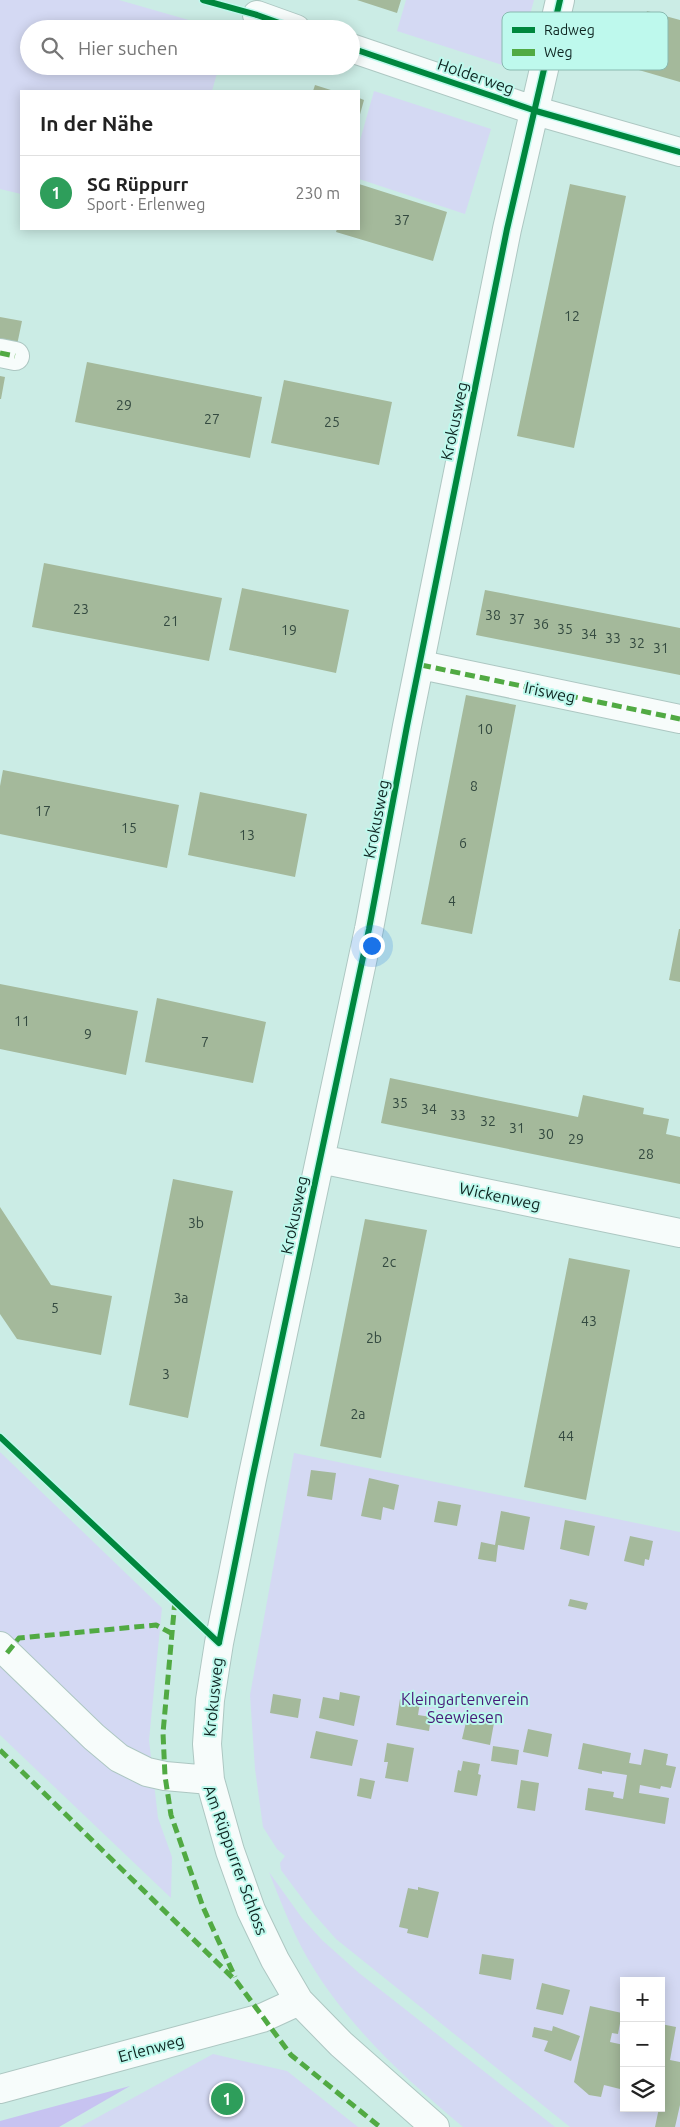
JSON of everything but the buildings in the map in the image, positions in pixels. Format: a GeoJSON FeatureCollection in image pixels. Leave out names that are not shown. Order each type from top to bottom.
{"type":"FeatureCollection","features":[{"type":"Feature","properties":{"kind":"street"},"geometry":{"type":"LineString","coordinates":[[257,15],[271,20]]}},
{"type":"Feature","properties":{"kind":"street","name":"Holderweg"},"geometry":{"type":"LineString","coordinates":[[360,51],[536,111],[680,152]]}},
{"type":"Feature","properties":{"kind":"street","name":"Krokusweg"},"geometry":{"type":"LineString","coordinates":[[210,1780],[207,1744],[209,1708],[219,1643],[369,929],[448,518],[507,229],[545,70]]}},
{"type":"Feature","properties":{"kind":"street","name":"Irisweg"},"geometry":{"type":"LineString","coordinates":[[421,665],[680,718]]}},
{"type":"Feature","properties":{"kind":"street","name":"Wickenweg"},"geometry":{"type":"LineString","coordinates":[[320,1159],[680,1233]]}},
{"type":"Feature","properties":{"kind":"street","name":"Am Rüppurrer Schloss"},"geometry":{"type":"LineString","coordinates":[[0,1646],[94,1737],[119,1758],[147,1772],[165,1776],[210,1780],[230,1850],[251,1910],[275,1960],[299,2002],[341,2044],[435,2127]]}},
{"type":"Feature","properties":{"kind":"street","name":"Erlenweg"},"geometry":{"type":"LineString","coordinates":[[0,2088],[262,2018],[299,2002]]}},
{"type":"Feature","properties":{"kind":"green space"},"geometry":{"type":"Polygon","coordinates":[[[0,0],[119,0],[189,20],[20,20],[20,75],[216,75],[212,90],[20,90],[20,194],[0,189],[0,0]]]}},
{"type":"Feature","properties":{"kind":"green space"},"geometry":{"type":"Polygon","coordinates":[[[406,0],[534,0],[531,12],[502,12],[502,65],[397,31],[406,0]]]}},
{"type":"Feature","properties":{"kind":"green space"},"geometry":{"type":"Polygon","coordinates":[[[374,91],[491,129],[465,214],[360,179],[360,140],[374,91]]]}},
{"type":"Feature","properties":{"kind":"green space"},"geometry":{"type":"Polygon","coordinates":[[[0,1452],[162,1608],[149,1740],[158,1818],[172,1857],[171,1898],[0,1735],[0,1452]]]}},
{"type":"Feature","properties":{"kind":"green space","name":"Kleingartenverein Seewiesen"},"geometry":{"type":"Polygon","coordinates":[[[294,1453],[680,1532],[680,2127],[570,2127],[336,1939],[313,1913],[281,1870],[280,1863],[285,1856],[277,1849],[263,1827],[255,1769],[250,1695],[294,1453]]]}},
{"type":"Feature","properties":{"kind":"green space"},"geometry":{"type":"Polygon","coordinates":[[[269,1872],[302,1918],[322,1940],[359,1973],[555,2127],[463,2127],[422,2091],[382,2054],[329,1992],[314,1969],[289,1922],[269,1872]]]}},
{"type":"Feature","properties":{"kind":"green space"},"geometry":{"type":"Polygon","coordinates":[[[213,2054],[287,2071],[358,2127],[80,2127],[213,2054]]]}},
{"type":"Feature","properties":{"kind":"shaded area"},"geometry":{"type":"Polygon","coordinates":[[[130,2086],[59,2127],[0,2127],[0,2121],[130,2086]]]}},
{"type":"Feature","properties":{"kind":"marked path"},"geometry":{"type":"LineString","coordinates":[[0,353],[15,356]]}},
{"type":"Feature","properties":{"kind":"marked path"},"geometry":{"type":"LineString","coordinates":[[421,665],[680,719]]}},
{"type":"Feature","properties":{"kind":"marked path"},"geometry":{"type":"LineString","coordinates":[[175,1600],[163,1733],[165,1776],[171,1815],[203,1907],[235,1977]]}},
{"type":"Feature","properties":{"kind":"marked path"},"geometry":{"type":"LineString","coordinates":[[7,1653],[19,1638],[156,1625],[171,1633]]}},
{"type":"Feature","properties":{"kind":"marked path"},"geometry":{"type":"LineString","coordinates":[[0,1750],[237,1982],[291,2055],[380,2127]]}},
{"type":"Feature","properties":{"kind":"cycle path"},"geometry":{"type":"LineString","coordinates":[[203,0],[271,20]]}},
{"type":"Feature","properties":{"kind":"cycle path"},"geometry":{"type":"LineString","coordinates":[[557,12],[560,0]]}},
{"type":"Feature","properties":{"kind":"cycle path"},"geometry":{"type":"LineString","coordinates":[[360,51],[536,111],[680,152]]}},
{"type":"Feature","properties":{"kind":"cycle path"},"geometry":{"type":"LineString","coordinates":[[219,1643],[369,929],[407,726],[507,229],[544,70]]}},
{"type":"Feature","properties":{"kind":"cycle path"},"geometry":{"type":"LineString","coordinates":[[0,1437],[219,1643]]}},
{"type":"Feature","properties":{"kind":"place","name":"SG Rüppurr"},"geometry":{"type":"Point","coordinates":[227,2099]}}]}
